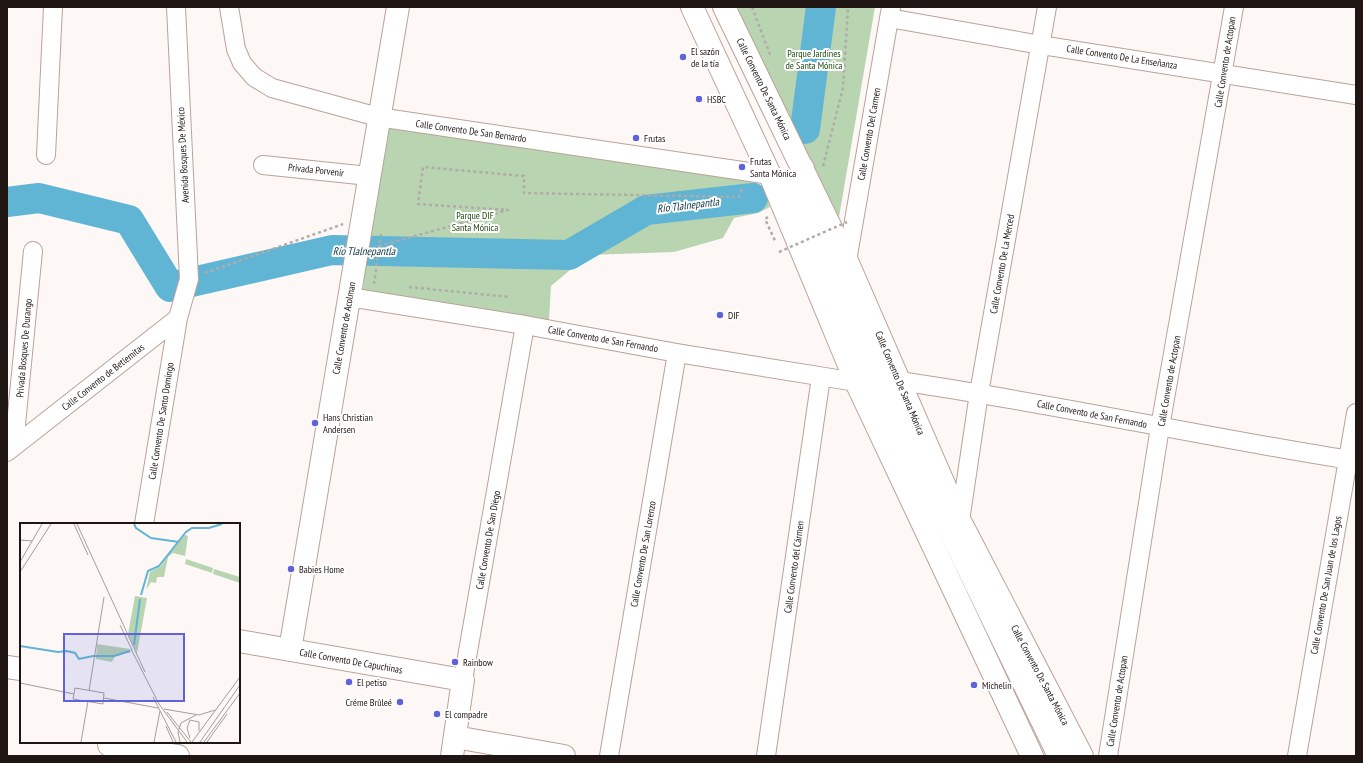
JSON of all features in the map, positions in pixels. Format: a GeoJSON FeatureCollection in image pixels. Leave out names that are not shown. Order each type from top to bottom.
{"type":"FeatureCollection","features":[{"type":"Feature","properties":{"kind":"main road","name":"Calle Convento de Acolman"},"geometry":{"type":"LineString","coordinates":[[290,650],[363,217],[378,117],[398,7]]}},
{"type":"Feature","properties":{"kind":"main road"},"geometry":{"type":"LineString","coordinates":[[692,7],[866,379],[1032,756]]}},
{"type":"Feature","properties":{"kind":"main road","name":"Calle Convento De Santa Mónica"},"geometry":{"type":"LineString","coordinates":[[724,7],[812,170],[847,261],[960,521],[1082,756]]}},
{"type":"Feature","properties":{"kind":"main road"},"geometry":{"type":"LineString","coordinates":[[800,203],[812,170]]}},
{"type":"Feature","properties":{"kind":"main road"},"geometry":{"type":"LineString","coordinates":[[770,175],[800,203],[866,379],[1059,756]]}},
{"type":"Feature","properties":{"kind":"main road","name":"Calle Convento De Capuchinas"},"geometry":{"type":"LineString","coordinates":[[240,641],[463,680]]}},
{"type":"Feature","properties":{"kind":"main road"},"geometry":{"type":"LineString","coordinates":[[7,667],[20,669]]}},
{"type":"Feature","properties":{"kind":"main road","name":"Calle Convento De San Diego"},"geometry":{"type":"LineString","coordinates":[[453,747],[463,680]]}},
{"type":"Feature","properties":{"kind":"main road"},"geometry":{"type":"LineString","coordinates":[[453,747],[490,744],[564,756]]}},
{"type":"Feature","properties":{"kind":"main road"},"geometry":{"type":"LineString","coordinates":[[108,748],[178,756]]}},
{"type":"Feature","properties":{"kind":"street"},"geometry":{"type":"LineString","coordinates":[[46,155],[53,7]]}},
{"type":"Feature","properties":{"kind":"street","name":"Avenida Bosques De México"},"geometry":{"type":"LineString","coordinates":[[176,7],[189,278],[181,310]]}},
{"type":"Feature","properties":{"kind":"street","name":"Calle Convento De San Bernardo"},"geometry":{"type":"LineString","coordinates":[[229,7],[236,49],[242,63],[254,77],[272,88],[378,117],[770,175]]}},
{"type":"Feature","properties":{"kind":"street","name":"Calle Convento De La Merced"},"geometry":{"type":"LineString","coordinates":[[960,521],[979,393],[1047,7]]}},
{"type":"Feature","properties":{"kind":"street","name":"Calle Convento de Actopan"},"geometry":{"type":"LineString","coordinates":[[1108,756],[1160,427],[1224,74],[1234,7]]}},
{"type":"Feature","properties":{"kind":"street","name":"Calle Convento De La Enseñanza"},"geometry":{"type":"LineString","coordinates":[[890,13],[1041,45],[1356,95]]}},
{"type":"Feature","properties":{"kind":"street","name":"Calle Convento Del Carmen"},"geometry":{"type":"LineString","coordinates":[[847,261],[890,13]]}},
{"type":"Feature","properties":{"kind":"street","name":"Privada Porvenir"},"geometry":{"type":"LineString","coordinates":[[263,165],[369,176]]}},
{"type":"Feature","properties":{"kind":"street","name":"Privada Bosques De Durango"},"geometry":{"type":"LineString","coordinates":[[11,449],[33,251]]}},
{"type":"Feature","properties":{"kind":"street","name":"Calle Convento de San Fernando"},"geometry":{"type":"LineString","coordinates":[[349,296],[821,377],[866,379]]}},
{"type":"Feature","properties":{"kind":"street","name":"Calle Convento de Betlemitas"},"geometry":{"type":"LineString","coordinates":[[11,449],[181,310]]}},
{"type":"Feature","properties":{"kind":"street","name":"Calle Convento De Santo Domingo"},"geometry":{"type":"LineString","coordinates":[[144,523],[181,310]]}},
{"type":"Feature","properties":{"kind":"street","name":"Calle Convento De San Diego"},"geometry":{"type":"LineString","coordinates":[[463,680],[525,325]]}},
{"type":"Feature","properties":{"kind":"street","name":"Calle Convento De San Lorenzo"},"geometry":{"type":"LineString","coordinates":[[609,756],[677,353]]}},
{"type":"Feature","properties":{"kind":"street","name":"Calle Convento del Cármen"},"geometry":{"type":"LineString","coordinates":[[766,756],[821,377]]}},
{"type":"Feature","properties":{"kind":"street","name":"Calle Convento de San Fernando"},"geometry":{"type":"LineString","coordinates":[[899,381],[979,393],[1160,427],[1352,460]]}},
{"type":"Feature","properties":{"kind":"street","name":"Calle Convento De San Juan de los Lagos"},"geometry":{"type":"LineString","coordinates":[[1297,756],[1352,460],[1356,413]]}},
{"type":"Feature","properties":{"kind":"path"},"geometry":{"type":"LineString","coordinates":[[752,7],[771,58]]}},
{"type":"Feature","properties":{"kind":"path"},"geometry":{"type":"LineString","coordinates":[[812,170],[844,88],[848,7]]}},
{"type":"Feature","properties":{"kind":"path"},"geometry":{"type":"LineString","coordinates":[[379,246],[508,210],[418,204],[423,167],[524,176],[524,193],[739,197],[742,189],[735,188]]}},
{"type":"Feature","properties":{"kind":"path"},"geometry":{"type":"LineString","coordinates":[[189,278],[363,217]]}},
{"type":"Feature","properties":{"kind":"path"},"geometry":{"type":"LineString","coordinates":[[779,252],[847,222]]}},
{"type":"Feature","properties":{"kind":"path"},"geometry":{"type":"LineString","coordinates":[[382,230],[374,284],[382,285]]}},
{"type":"Feature","properties":{"kind":"path"},"geometry":{"type":"LineString","coordinates":[[405,287],[509,297]]}},
{"type":"Feature","properties":{"kind":"green space","name":"Parque Jardines de Santa Mónica"},"geometry":{"type":"Polygon","coordinates":[[[728,7],[875,7],[839,217],[728,7]]]}},
{"type":"Feature","properties":{"kind":"green space","name":"Parque DIF Santa Mónica"},"geometry":{"type":"Polygon","coordinates":[[[378,117],[751,179],[764,188],[770,207],[758,213],[734,218],[723,238],[674,252],[588,255],[551,286],[549,320],[363,291],[378,117]]]}},
{"type":"Feature","properties":{"kind":"waterway","name":"Río Tlalnepantla"},"geometry":{"type":"LineString","coordinates":[[805,129],[821,7]]}},
{"type":"Feature","properties":{"kind":"waterway","name":"Río Tlalnepantla"},"geometry":{"type":"LineString","coordinates":[[7,202],[39,198],[129,220],[170,287],[332,250],[569,255],[646,210],[753,198]]}},
{"type":"Feature","properties":{"kind":"place","name":"El sazón de la tía"},"geometry":{"type":"Point","coordinates":[683,57]}},
{"type":"Feature","properties":{"kind":"place","name":"HSBC"},"geometry":{"type":"Point","coordinates":[699,99]}},
{"type":"Feature","properties":{"kind":"place","name":"Frutas"},"geometry":{"type":"Point","coordinates":[636,138]}},
{"type":"Feature","properties":{"kind":"place","name":"Frutas Santa Mónica"},"geometry":{"type":"Point","coordinates":[742,167]}},
{"type":"Feature","properties":{"kind":"place","name":"DIF"},"geometry":{"type":"Point","coordinates":[720,315]}},
{"type":"Feature","properties":{"kind":"place","name":"Hans Christian Andersen"},"geometry":{"type":"Point","coordinates":[315,423]}},
{"type":"Feature","properties":{"kind":"place","name":"Babies Home"},"geometry":{"type":"Point","coordinates":[291,569]}},
{"type":"Feature","properties":{"kind":"place","name":"Rainbow"},"geometry":{"type":"Point","coordinates":[455,662]}},
{"type":"Feature","properties":{"kind":"place","name":"El petiso"},"geometry":{"type":"Point","coordinates":[349,682]}},
{"type":"Feature","properties":{"kind":"place","name":"Michelin"},"geometry":{"type":"Point","coordinates":[974,685]}},
{"type":"Feature","properties":{"kind":"place","name":"Créme Brûleé"},"geometry":{"type":"Point","coordinates":[400,702]}},
{"type":"Feature","properties":{"kind":"place","name":"El compadre"},"geometry":{"type":"Point","coordinates":[437,714]}}]}
